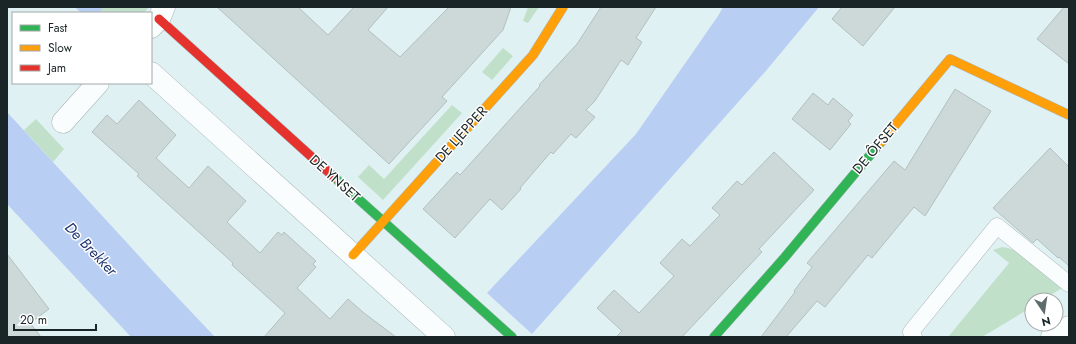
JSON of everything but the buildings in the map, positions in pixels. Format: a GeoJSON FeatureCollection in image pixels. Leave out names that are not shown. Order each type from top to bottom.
{"type":"FeatureCollection","features":[{"type":"Feature","properties":{"kind":"street","name":"DE LJEPPER"},"geometry":{"type":"LineString","coordinates":[[353,255],[533,55],[563,7]]}},
{"type":"Feature","properties":{"kind":"street","name":"DE YNSET"},"geometry":{"type":"LineString","coordinates":[[158,18],[512,337]]}},
{"type":"Feature","properties":{"kind":"street","name":"DE ÔFSET"},"geometry":{"type":"LineString","coordinates":[[714,337],[790,250],[950,59],[1069,115]]}},
{"type":"Feature","properties":{"kind":"street"},"geometry":{"type":"LineString","coordinates":[[152,74],[353,255],[437,335]]}},
{"type":"Feature","properties":{"kind":"street"},"geometry":{"type":"LineString","coordinates":[[63,122],[97,84]]}},
{"type":"Feature","properties":{"kind":"street"},"geometry":{"type":"LineString","coordinates":[[1052,337],[1069,327]]}},
{"type":"Feature","properties":{"kind":"lane"},"geometry":{"type":"LineString","coordinates":[[914,337],[911,332],[997,226],[1069,284]]}},
{"type":"Feature","properties":{"kind":"green space"},"geometry":{"type":"Polygon","coordinates":[[[103,7],[149,7],[145,12],[100,12],[103,7]]]}},
{"type":"Feature","properties":{"kind":"green space"},"geometry":{"type":"Polygon","coordinates":[[[528,7],[539,7],[528,23],[523,21],[528,7]]]}},
{"type":"Feature","properties":{"kind":"green space"},"geometry":{"type":"Polygon","coordinates":[[[503,48],[513,56],[492,80],[482,72],[503,48]]]}},
{"type":"Feature","properties":{"kind":"green space"},"geometry":{"type":"Polygon","coordinates":[[[452,105],[462,113],[383,200],[358,177],[369,165],[384,179],[452,105]]]}},
{"type":"Feature","properties":{"kind":"green space"},"geometry":{"type":"Polygon","coordinates":[[[36,119],[64,149],[53,162],[24,130],[36,119]]]}},
{"type":"Feature","properties":{"kind":"green space"},"geometry":{"type":"Polygon","coordinates":[[[1002,247],[1014,250],[1062,288],[1056,292],[1024,292],[1024,312],[982,337],[948,337],[1009,263],[993,250],[1002,247]]]}},
{"type":"Feature","properties":{"kind":"water"},"geometry":{"type":"Polygon","coordinates":[[[75,7],[103,7],[100,12],[80,12],[75,7]]]}},
{"type":"Feature","properties":{"kind":"water"},"geometry":{"type":"Polygon","coordinates":[[[723,7],[819,7],[765,72],[532,334],[487,293],[636,134],[723,7]]]}},
{"type":"Feature","properties":{"kind":"water","name":"De Brekker"},"geometry":{"type":"Polygon","coordinates":[[[7,112],[215,337],[131,337],[7,204],[7,112]]]}},
{"type":"Feature","properties":{"kind":"traffic: fast"},"geometry":{"type":"LineString","coordinates":[[714,337],[785,257],[881,142]]}},
{"type":"Feature","properties":{"kind":"traffic: fast"},"geometry":{"type":"LineString","coordinates":[[335,178],[512,337]]}},
{"type":"Feature","properties":{"kind":"traffic: slow"},"geometry":{"type":"LineString","coordinates":[[353,255],[533,55],[563,7]]}},
{"type":"Feature","properties":{"kind":"traffic: slow"},"geometry":{"type":"LineString","coordinates":[[881,142],[950,59],[1069,115]]}},
{"type":"Feature","properties":{"kind":"traffic: jam"},"geometry":{"type":"LineString","coordinates":[[159,19],[335,178]]}}]}
